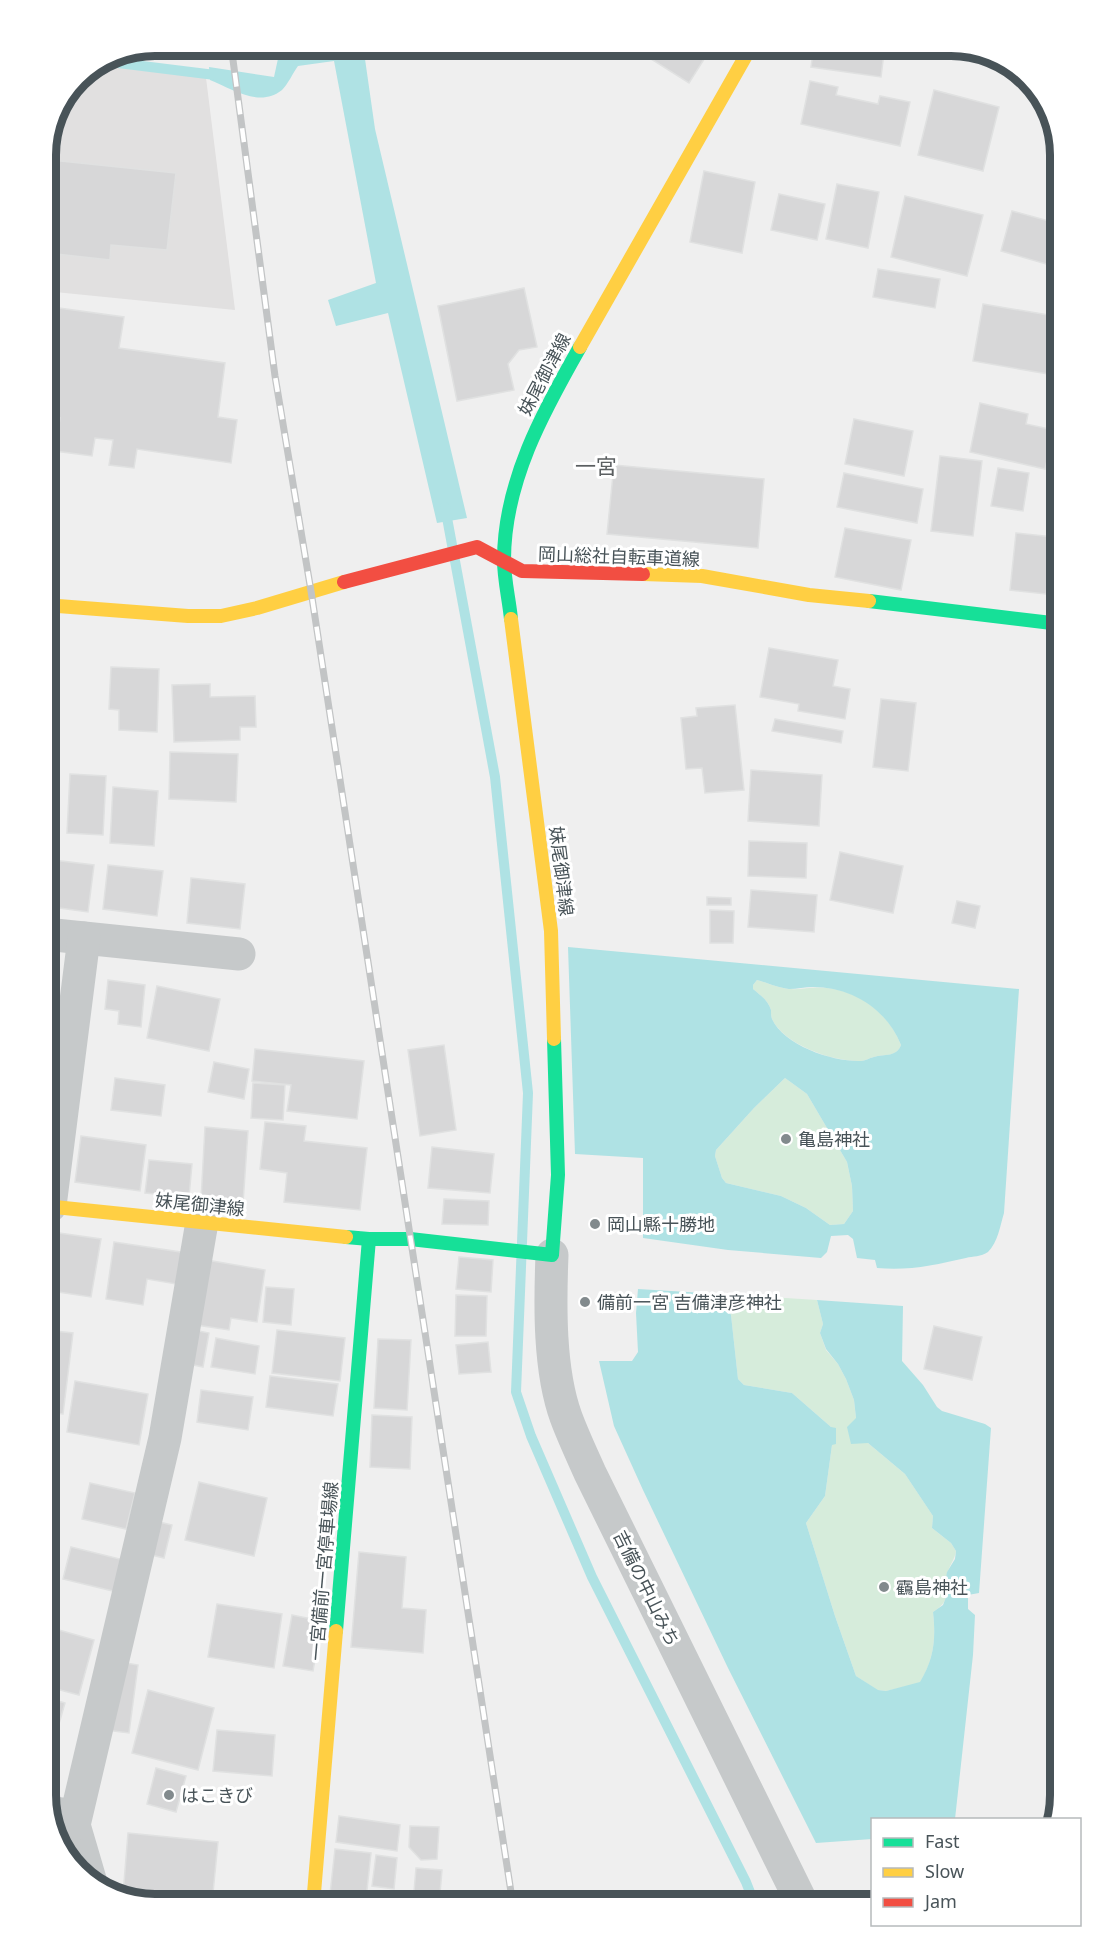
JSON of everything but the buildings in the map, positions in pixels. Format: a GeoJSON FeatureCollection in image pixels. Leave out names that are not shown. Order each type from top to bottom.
{"type":"FeatureCollection","features":[{"type":"Feature","properties":{"kind":"main road","name":"妹尾御津線"},"geometry":{"type":"LineString","coordinates":[[56,1207],[369,1239],[410,1239],[544,1254],[558,1175],[551,931],[504,561],[505,535],[518,475],[544,408],[746,56]]}},
{"type":"Feature","properties":{"kind":"main road","name":"岡山総社自転車道線"},"geometry":{"type":"LineString","coordinates":[[56,606],[189,616],[221,616],[477,547],[522,571],[702,576],[809,595],[1050,623]]}},
{"type":"Feature","properties":{"kind":"main road","name":"一宮備前一宮停車場線"},"geometry":{"type":"LineString","coordinates":[[314,1894],[369,1239]]}},
{"type":"Feature","properties":{"kind":"street"},"geometry":{"type":"LineString","coordinates":[[56,935],[239,954]]}},
{"type":"Feature","properties":{"kind":"street"},"geometry":{"type":"LineString","coordinates":[[56,1146],[84,938]]}},
{"type":"Feature","properties":{"kind":"street"},"geometry":{"type":"LineString","coordinates":[[82,1863],[62,1819],[165,1438],[202,1222]]}},
{"type":"Feature","properties":{"kind":"street","name":"吉備の中山みち"},"geometry":{"type":"LineString","coordinates":[[544,1254],[551,1290],[554,1362],[566,1416],[590,1473],[798,1894]]}},
{"type":"Feature","properties":{"kind":"shaded area"},"geometry":{"type":"Polygon","coordinates":[[[110,67],[206,78],[235,310],[56,292],[56,148],[59,129],[76,94],[89,80],[105,69],[110,67]]]}},
{"type":"Feature","properties":{"kind":"green space"},"geometry":{"type":"Polygon","coordinates":[[[757,980],[785,988],[822,988],[851,994],[862,999],[881,1014],[889,1023],[901,1045],[897,1052],[861,1061],[837,1059],[811,1050],[787,1037],[778,1028],[772,1019],[768,1003],[753,989],[757,980]]]}},
{"type":"Feature","properties":{"kind":"green space"},"geometry":{"type":"Polygon","coordinates":[[[785,1078],[807,1094],[847,1162],[852,1186],[853,1211],[844,1224],[830,1225],[806,1208],[781,1196],[726,1183],[722,1178],[715,1156],[716,1150],[785,1078]]]}},
{"type":"Feature","properties":{"kind":"green space"},"geometry":{"type":"Polygon","coordinates":[[[721,1294],[817,1300],[823,1324],[820,1333],[826,1350],[838,1364],[846,1379],[854,1400],[856,1418],[868,1443],[905,1474],[933,1516],[932,1528],[951,1543],[956,1551],[947,1574],[945,1599],[933,1612],[933,1649],[920,1683],[886,1691],[877,1690],[856,1676],[806,1523],[825,1496],[832,1445],[831,1427],[792,1393],[744,1385],[738,1379],[731,1315],[721,1294]]]}},
{"type":"Feature","properties":{"kind":"water"},"geometry":{"type":"Polygon","coordinates":[[[279,56],[365,56],[375,129],[467,518],[437,523],[388,313],[336,326],[328,300],[376,283],[334,61],[298,66],[282,90],[265,97],[246,95],[210,80],[209,67],[274,77],[279,56]]]}},
{"type":"Feature","properties":{"kind":"water"},"geometry":{"type":"Polygon","coordinates":[[[568,947],[1019,989],[1004,1213],[994,1244],[983,1255],[922,1267],[889,1269],[877,1268],[875,1260],[857,1258],[853,1239],[848,1235],[831,1236],[827,1252],[821,1258],[728,1250],[643,1238],[643,1158],[575,1154],[568,947]],[[757,980],[753,989],[768,1003],[772,1019],[778,1029],[798,1044],[811,1050],[837,1059],[861,1061],[896,1052],[901,1045],[887,1021],[866,1002],[854,996],[827,988],[792,989],[757,980]],[[785,1078],[716,1150],[715,1156],[722,1178],[726,1183],[781,1196],[806,1208],[830,1225],[844,1224],[853,1211],[852,1186],[847,1162],[807,1094],[785,1078]]]}},
{"type":"Feature","properties":{"kind":"water"},"geometry":{"type":"Polygon","coordinates":[[[638,1289],[721,1294],[731,1315],[738,1379],[744,1385],[792,1393],[831,1427],[836,1428],[836,1444],[832,1445],[825,1496],[806,1523],[856,1676],[878,1690],[886,1691],[920,1682],[933,1648],[933,1612],[943,1605],[948,1592],[944,1588],[947,1572],[955,1559],[956,1551],[951,1543],[932,1528],[933,1516],[905,1474],[868,1443],[851,1444],[847,1427],[856,1418],[854,1400],[846,1379],[826,1349],[820,1333],[823,1324],[817,1300],[903,1306],[902,1361],[942,1411],[985,1424],[991,1428],[979,1593],[968,1595],[968,1609],[975,1615],[973,1655],[955,1818],[871,1818],[871,1839],[816,1843],[728,1668],[614,1426],[599,1361],[632,1361],[638,1352],[636,1313],[638,1289]]]}},
{"type":"Feature","properties":{"kind":"waterway"},"geometry":{"type":"LineString","coordinates":[[118,63],[223,76]]}},
{"type":"Feature","properties":{"kind":"waterway"},"geometry":{"type":"LineString","coordinates":[[445,507],[495,777],[528,1093],[516,1392],[531,1436],[592,1577],[751,1894]]}},
{"type":"Feature","properties":{"kind":"railway"},"geometry":{"type":"LineString","coordinates":[[232,56],[275,376],[311,591],[511,1894]]}},
{"type":"Feature","properties":{"kind":"traffic: fast"},"geometry":{"type":"LineString","coordinates":[[511,619],[504,560],[506,531],[518,475],[540,422],[580,347]]}},
{"type":"Feature","properties":{"kind":"traffic: fast"},"geometry":{"type":"LineString","coordinates":[[869,601],[1050,623]]}},
{"type":"Feature","properties":{"kind":"traffic: fast"},"geometry":{"type":"LineString","coordinates":[[346,1237],[410,1239],[552,1255],[558,1175],[554,1039]]}},
{"type":"Feature","properties":{"kind":"traffic: fast"},"geometry":{"type":"LineString","coordinates":[[336,1631],[369,1239]]}},
{"type":"Feature","properties":{"kind":"traffic: slow"},"geometry":{"type":"LineString","coordinates":[[580,347],[746,56]]}},
{"type":"Feature","properties":{"kind":"traffic: slow"},"geometry":{"type":"LineString","coordinates":[[643,574],[702,576],[809,595],[869,601]]}},
{"type":"Feature","properties":{"kind":"traffic: slow"},"geometry":{"type":"LineString","coordinates":[[56,606],[188,616],[221,616],[257,608],[344,582]]}},
{"type":"Feature","properties":{"kind":"traffic: slow"},"geometry":{"type":"LineString","coordinates":[[511,619],[551,931],[554,1039]]}},
{"type":"Feature","properties":{"kind":"traffic: slow"},"geometry":{"type":"LineString","coordinates":[[56,1207],[346,1237]]}},
{"type":"Feature","properties":{"kind":"traffic: slow"},"geometry":{"type":"LineString","coordinates":[[314,1894],[336,1631]]}},
{"type":"Feature","properties":{"kind":"traffic: jam"},"geometry":{"type":"LineString","coordinates":[[344,582],[477,547],[522,571],[643,574]]}},
{"type":"Feature","properties":{"kind":"place","name":"亀島神社"},"geometry":{"type":"Point","coordinates":[786,1139]}},
{"type":"Feature","properties":{"kind":"place","name":"岡山縣十勝地"},"geometry":{"type":"Point","coordinates":[595,1224]}},
{"type":"Feature","properties":{"kind":"place","name":"備前一宮 吉備津彦神社"},"geometry":{"type":"Point","coordinates":[585,1302]}},
{"type":"Feature","properties":{"kind":"place","name":"靍島神社"},"geometry":{"type":"Point","coordinates":[884,1587]}},
{"type":"Feature","properties":{"kind":"place","name":"はこきび"},"geometry":{"type":"Point","coordinates":[169,1795]}},
{"type":"Feature","properties":{"kind":"district","name":"一宮"},"geometry":{"type":"Point","coordinates":[596,466]}}]}
